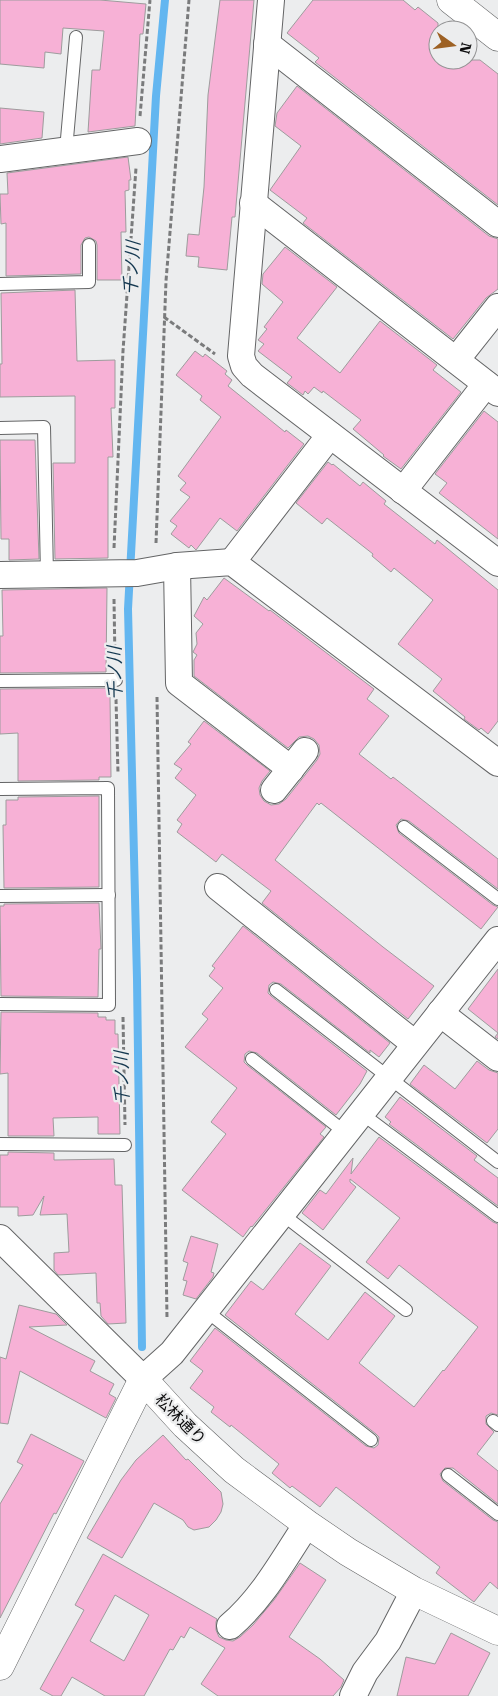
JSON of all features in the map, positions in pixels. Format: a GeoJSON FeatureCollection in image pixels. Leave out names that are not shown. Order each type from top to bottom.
{"type":"FeatureCollection","features":[{"type":"Feature","properties":{"kind":"street"},"geometry":{"type":"LineString","coordinates":[[271,0],[241,356],[244,366],[252,375],[330,436],[498,563]]}},
{"type":"Feature","properties":{"kind":"street"},"geometry":{"type":"LineString","coordinates":[[451,0],[498,37]]}},
{"type":"Feature","properties":{"kind":"street"},"geometry":{"type":"LineString","coordinates":[[267,44],[498,224]]}},
{"type":"Feature","properties":{"kind":"street"},"geometry":{"type":"LineString","coordinates":[[0,160],[138,141]]}},
{"type":"Feature","properties":{"kind":"street"},"geometry":{"type":"LineString","coordinates":[[253,203],[492,388],[404,491]]}},
{"type":"Feature","properties":{"kind":"street"},"geometry":{"type":"LineString","coordinates":[[456,360],[498,307]]}},
{"type":"Feature","properties":{"kind":"street"},"geometry":{"type":"LineString","coordinates":[[232,562],[330,436]]}},
{"type":"Feature","properties":{"kind":"street"},"geometry":{"type":"LineString","coordinates":[[0,576],[147,571],[232,562],[498,763]]}},
{"type":"Feature","properties":{"kind":"street"},"geometry":{"type":"LineString","coordinates":[[147,571],[179,683],[298,760],[274,790]]}},
{"type":"Feature","properties":{"kind":"street"},"geometry":{"type":"LineString","coordinates":[[218,887],[416,1044]]}},
{"type":"Feature","properties":{"kind":"street"},"geometry":{"type":"LineString","coordinates":[[0,1238],[143,1379],[167,1357],[206,1310],[498,940]]}},
{"type":"Feature","properties":{"kind":"street"},"geometry":{"type":"LineString","coordinates":[[440,1014],[498,1058]]}},
{"type":"Feature","properties":{"kind":"street","name":"松林通り"},"geometry":{"type":"LineString","coordinates":[[0,1666],[143,1379],[185,1425],[234,1470],[307,1524],[348,1552],[414,1591],[496,1627]]}},
{"type":"Feature","properties":{"kind":"street"},"geometry":{"type":"LineString","coordinates":[[230,1626],[246,1612],[262,1593],[307,1524]]}},
{"type":"Feature","properties":{"kind":"street"},"geometry":{"type":"LineString","coordinates":[[354,1696],[365,1672],[388,1641],[414,1591]]}},
{"type":"Feature","properties":{"kind":"lane"},"geometry":{"type":"LineString","coordinates":[[66,150],[76,37]]}},
{"type":"Feature","properties":{"kind":"lane"},"geometry":{"type":"LineString","coordinates":[[0,284],[89,282],[89,245]]}},
{"type":"Feature","properties":{"kind":"lane"},"geometry":{"type":"LineString","coordinates":[[0,428],[44,427],[47,575]]}},
{"type":"Feature","properties":{"kind":"lane"},"geometry":{"type":"LineString","coordinates":[[0,681],[116,680]]}},
{"type":"Feature","properties":{"kind":"lane"},"geometry":{"type":"LineString","coordinates":[[0,789],[108,788],[109,1005],[0,1004]]}},
{"type":"Feature","properties":{"kind":"lane"},"geometry":{"type":"LineString","coordinates":[[404,827],[498,899]]}},
{"type":"Feature","properties":{"kind":"lane"},"geometry":{"type":"LineString","coordinates":[[0,896],[109,895]]}},
{"type":"Feature","properties":{"kind":"lane"},"geometry":{"type":"LineString","coordinates":[[276,990],[498,1162]]}},
{"type":"Feature","properties":{"kind":"lane"},"geometry":{"type":"LineString","coordinates":[[252,1059],[498,1216]]}},
{"type":"Feature","properties":{"kind":"lane"},"geometry":{"type":"LineString","coordinates":[[0,1144],[126,1145]]}},
{"type":"Feature","properties":{"kind":"lane"},"geometry":{"type":"LineString","coordinates":[[282,1214],[406,1310]]}},
{"type":"Feature","properties":{"kind":"lane"},"geometry":{"type":"LineString","coordinates":[[206,1310],[371,1440]]}},
{"type":"Feature","properties":{"kind":"lane"},"geometry":{"type":"LineString","coordinates":[[448,1475],[498,1514]]}},
{"type":"Feature","properties":{"kind":"path"},"geometry":{"type":"LineString","coordinates":[[147,571],[166,281],[189,0]]}},
{"type":"Feature","properties":{"kind":"path"},"geometry":{"type":"LineString","coordinates":[[164,317],[230,366],[244,366]]}},
{"type":"Feature","properties":{"kind":"path"},"geometry":{"type":"LineString","coordinates":[[157,688],[167,1357]]}},
{"type":"Feature","properties":{"kind":"building"},"geometry":{"type":"Polygon","coordinates":[[[0,0],[100,0],[146,4],[143,34],[140,34],[135,126],[88,132],[92,70],[100,70],[104,31],[63,28],[61,54],[45,52],[44,68],[0,64],[0,0]]]}},
{"type":"Feature","properties":{"kind":"building"},"geometry":{"type":"Polygon","coordinates":[[[220,0],[254,0],[235,217],[232,217],[227,270],[198,267],[199,257],[186,256],[188,234],[199,235],[204,187],[208,95],[220,0]]]}},
{"type":"Feature","properties":{"kind":"building"},"geometry":{"type":"Polygon","coordinates":[[[313,0],[403,0],[415,10],[418,7],[434,20],[428,20],[428,70],[478,70],[478,60],[480,60],[498,74],[498,205],[315,62],[319,58],[287,33],[313,0]]]}},
{"type":"Feature","properties":{"kind":"building"},"geometry":{"type":"Polygon","coordinates":[[[297,86],[489,236],[498,239],[498,289],[486,298],[453,339],[303,223],[307,218],[270,190],[301,146],[275,126],[277,113],[297,86]]]}},
{"type":"Feature","properties":{"kind":"building"},"geometry":{"type":"Polygon","coordinates":[[[0,108],[44,112],[42,138],[0,144],[0,108]]]}},
{"type":"Feature","properties":{"kind":"building"},"geometry":{"type":"Polygon","coordinates":[[[128,157],[131,180],[129,180],[129,190],[125,191],[126,232],[121,232],[122,280],[97,280],[97,245],[96,241],[89,237],[85,238],[81,245],[81,274],[6,276],[6,223],[1,224],[0,194],[8,194],[7,173],[128,157]]]}},
{"type":"Feature","properties":{"kind":"building"},"geometry":{"type":"Polygon","coordinates":[[[285,247],[337,287],[297,338],[340,373],[380,321],[437,365],[433,370],[461,392],[401,469],[383,456],[353,429],[361,420],[323,391],[322,393],[314,387],[308,394],[305,391],[303,395],[287,383],[292,377],[258,351],[264,344],[258,340],[267,329],[264,327],[283,302],[262,284],[263,274],[285,247]]]}},
{"type":"Feature","properties":{"kind":"building"},"geometry":{"type":"Polygon","coordinates":[[[75,290],[77,361],[115,360],[115,408],[111,408],[113,457],[108,457],[108,558],[55,559],[53,463],[75,463],[75,396],[0,397],[0,364],[2,364],[1,293],[75,290]]]}},
{"type":"Feature","properties":{"kind":"building"},"geometry":{"type":"Polygon","coordinates":[[[195,351],[203,357],[205,354],[227,371],[225,374],[232,380],[228,386],[285,432],[286,430],[304,444],[237,531],[220,518],[196,550],[191,545],[189,548],[171,534],[177,526],[170,521],[190,497],[180,490],[186,483],[178,476],[221,417],[200,400],[202,396],[176,375],[195,351]]]}},
{"type":"Feature","properties":{"kind":"building"},"geometry":{"type":"Polygon","coordinates":[[[484,411],[498,422],[498,539],[439,493],[447,483],[435,474],[484,411]]]}},
{"type":"Feature","properties":{"kind":"building"},"geometry":{"type":"Polygon","coordinates":[[[0,440],[35,440],[39,559],[9,560],[9,539],[1,539],[0,440]]]}},
{"type":"Feature","properties":{"kind":"building"},"geometry":{"type":"Polygon","coordinates":[[[328,462],[360,486],[363,482],[386,501],[384,504],[435,544],[437,540],[498,590],[498,721],[488,734],[464,719],[465,717],[433,691],[442,679],[398,644],[433,600],[394,568],[391,572],[372,556],[373,554],[327,518],[322,524],[296,503],[328,462]]]}},
{"type":"Feature","properties":{"kind":"building"},"geometry":{"type":"Polygon","coordinates":[[[224,578],[270,610],[374,689],[367,699],[389,716],[359,754],[391,779],[393,777],[498,859],[498,889],[409,821],[401,819],[396,825],[399,833],[498,907],[481,929],[321,803],[319,805],[317,803],[275,860],[434,986],[408,1019],[262,903],[271,891],[222,854],[216,862],[177,832],[182,824],[177,820],[196,795],[175,778],[182,769],[174,764],[191,744],[188,742],[204,721],[270,771],[259,788],[260,795],[264,801],[271,805],[279,804],[286,799],[320,754],[319,745],[308,736],[299,737],[288,748],[194,676],[194,660],[197,655],[193,652],[197,644],[196,633],[203,624],[194,616],[204,597],[207,600],[224,578]]]}},
{"type":"Feature","properties":{"kind":"building"},"geometry":{"type":"Polygon","coordinates":[[[107,588],[106,672],[0,673],[0,636],[3,636],[2,590],[107,588]]]}},
{"type":"Feature","properties":{"kind":"building"},"geometry":{"type":"Polygon","coordinates":[[[107,688],[107,696],[110,696],[111,777],[99,777],[99,780],[18,781],[18,733],[0,734],[0,689],[107,688]]]}},
{"type":"Feature","properties":{"kind":"building"},"geometry":{"type":"Polygon","coordinates":[[[99,796],[99,887],[4,888],[3,825],[6,825],[6,800],[18,800],[18,797],[99,796]]]}},
{"type":"Feature","properties":{"kind":"building"},"geometry":{"type":"Polygon","coordinates":[[[99,903],[101,949],[99,949],[98,997],[1,996],[0,906],[4,906],[4,904],[99,903]]]}},
{"type":"Feature","properties":{"kind":"building"},"geometry":{"type":"Polygon","coordinates":[[[243,926],[390,1043],[379,1057],[370,1050],[370,1053],[281,984],[273,982],[269,985],[268,993],[271,996],[367,1071],[360,1084],[336,1115],[257,1053],[249,1051],[245,1054],[244,1062],[247,1065],[326,1127],[320,1134],[324,1137],[243,1237],[182,1190],[226,1134],[211,1122],[237,1088],[185,1047],[208,1019],[202,1014],[223,988],[209,976],[215,968],[212,966],[243,926]]]}},
{"type":"Feature","properties":{"kind":"building"},"geometry":{"type":"Polygon","coordinates":[[[498,969],[498,1033],[468,1009],[498,969]]]}},
{"type":"Feature","properties":{"kind":"building"},"geometry":{"type":"Polygon","coordinates":[[[1,1012],[98,1013],[98,1017],[106,1017],[106,1020],[115,1020],[115,1034],[118,1034],[120,1134],[98,1134],[98,1117],[53,1118],[54,1136],[8,1136],[8,1073],[0,1074],[1,1012]]]}},
{"type":"Feature","properties":{"kind":"building"},"geometry":{"type":"Polygon","coordinates":[[[477,1061],[489,1070],[498,1073],[498,1129],[487,1143],[410,1084],[424,1065],[455,1089],[477,1061]]]}},
{"type":"Feature","properties":{"kind":"building"},"geometry":{"type":"Polygon","coordinates":[[[400,1097],[477,1156],[474,1160],[498,1178],[498,1206],[389,1124],[391,1122],[385,1117],[400,1097]]]}},
{"type":"Feature","properties":{"kind":"building"},"geometry":{"type":"Polygon","coordinates":[[[379,1137],[498,1224],[498,1415],[491,1413],[486,1416],[486,1424],[494,1432],[477,1454],[498,1471],[498,1504],[453,1468],[445,1468],[440,1474],[443,1481],[498,1522],[498,1589],[490,1582],[474,1602],[436,1573],[440,1567],[336,1487],[320,1507],[292,1486],[290,1488],[272,1473],[279,1464],[231,1425],[230,1427],[211,1412],[214,1407],[190,1388],[203,1371],[190,1361],[215,1328],[366,1446],[374,1448],[378,1445],[379,1437],[376,1434],[225,1315],[251,1281],[263,1290],[300,1243],[331,1266],[295,1314],[328,1340],[365,1292],[395,1316],[359,1363],[414,1407],[478,1327],[399,1265],[388,1279],[366,1262],[400,1218],[350,1179],[350,1182],[356,1187],[323,1230],[302,1213],[320,1190],[326,1194],[353,1158],[351,1174],[379,1137]]]}},
{"type":"Feature","properties":{"kind":"building"},"geometry":{"type":"Polygon","coordinates":[[[8,1152],[54,1153],[54,1160],[114,1159],[115,1185],[122,1185],[126,1323],[108,1324],[101,1316],[100,1303],[97,1303],[96,1273],[58,1275],[54,1270],[54,1253],[69,1252],[67,1214],[40,1215],[44,1196],[33,1215],[18,1216],[18,1207],[0,1207],[0,1155],[8,1155],[8,1152]]]}},
{"type":"Feature","properties":{"kind":"building"},"geometry":{"type":"Polygon","coordinates":[[[191,1236],[218,1244],[211,1272],[214,1273],[213,1277],[196,1299],[183,1295],[187,1281],[183,1280],[188,1263],[183,1261],[191,1236]]]}},
{"type":"Feature","properties":{"kind":"building"},"geometry":{"type":"Polygon","coordinates":[[[19,1305],[56,1314],[67,1325],[29,1327],[95,1361],[90,1371],[114,1384],[109,1394],[116,1398],[106,1418],[20,1371],[8,1424],[0,1423],[0,1357],[6,1359],[19,1305]]]}},
{"type":"Feature","properties":{"kind":"building"},"geometry":{"type":"Polygon","coordinates":[[[31,1434],[84,1461],[56,1514],[54,1513],[0,1618],[0,1504],[23,1465],[17,1462],[31,1434]]]}},
{"type":"Feature","properties":{"kind":"building"},"geometry":{"type":"Polygon","coordinates":[[[163,1435],[186,1460],[188,1459],[221,1492],[223,1504],[221,1512],[209,1527],[194,1530],[188,1527],[183,1520],[154,1503],[122,1558],[87,1538],[121,1480],[136,1460],[163,1435]]]}},
{"type":"Feature","properties":{"kind":"building"},"geometry":{"type":"Polygon","coordinates":[[[103,1554],[217,1619],[216,1630],[219,1637],[233,1641],[253,1625],[274,1600],[300,1563],[326,1580],[289,1637],[320,1659],[344,1680],[333,1696],[218,1696],[201,1684],[225,1648],[190,1627],[184,1638],[181,1636],[173,1650],[170,1649],[144,1696],[105,1696],[72,1677],[61,1696],[53,1696],[40,1689],[84,1610],[75,1605],[103,1554]],[[115,1595],[90,1641],[124,1661],[149,1615],[115,1595]]]}},
{"type":"Feature","properties":{"kind":"building"},"geometry":{"type":"Polygon","coordinates":[[[451,1633],[490,1653],[468,1696],[397,1696],[406,1657],[435,1664],[451,1633]]]}},
{"type":"Feature","properties":{"kind":"waterway","name":"千ノ川"},"geometry":{"type":"LineString","coordinates":[[142,1347],[137,979],[128,609],[156,96],[165,0]]}}]}
